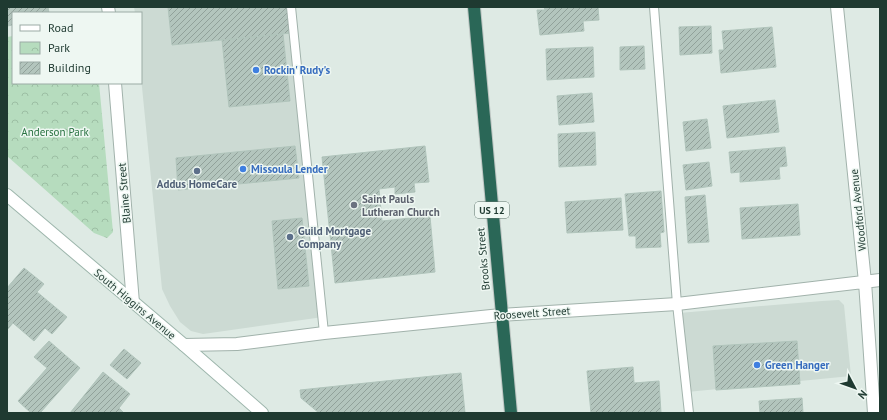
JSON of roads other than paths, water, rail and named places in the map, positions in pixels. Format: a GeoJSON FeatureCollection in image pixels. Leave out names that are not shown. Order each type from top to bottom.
{"type":"FeatureCollection","features":[{"type":"Feature","properties":{"kind":"highway","name":"Brooks Street"},"geometry":{"type":"LineString","coordinates":[[474,7],[511,413]]}},
{"type":"Feature","properties":{"kind":"street","name":"Woodford Avenue"},"geometry":{"type":"LineString","coordinates":[[836,7],[865,282],[874,413]]}},
{"type":"Feature","properties":{"kind":"street","name":"Blaine Street"},"geometry":{"type":"LineString","coordinates":[[115,84],[134,303]]}},
{"type":"Feature","properties":{"kind":"street","name":"South Higgins Avenue"},"geometry":{"type":"LineString","coordinates":[[8,198],[184,345],[262,413]]}},
{"type":"Feature","properties":{"kind":"street","name":"Roosevelt Street"},"geometry":{"type":"LineString","coordinates":[[184,345],[237,344],[324,333],[501,315],[677,304],[880,280]]}},
{"type":"Feature","properties":{"kind":"lane"},"geometry":{"type":"LineString","coordinates":[[291,7],[324,333]]}},
{"type":"Feature","properties":{"kind":"lane"},"geometry":{"type":"LineString","coordinates":[[654,7],[677,304],[689,413]]}},
{"type":"Feature","properties":{"kind":"place","name":"Rockin' Rudy's"},"geometry":{"type":"Point","coordinates":[256,70]}},
{"type":"Feature","properties":{"kind":"place","name":"Missoula Lender"},"geometry":{"type":"Point","coordinates":[243,169]}},
{"type":"Feature","properties":{"kind":"place","name":"Addus HomeCare"},"geometry":{"type":"Point","coordinates":[197,171]}},
{"type":"Feature","properties":{"kind":"place","name":"Saint Pauls Lutheran Church"},"geometry":{"type":"Point","coordinates":[354,205]}},
{"type":"Feature","properties":{"kind":"place","name":"Guild Mortgage Company"},"geometry":{"type":"Point","coordinates":[290,237]}},
{"type":"Feature","properties":{"kind":"place","name":"Green Hanger"},"geometry":{"type":"Point","coordinates":[757,365]}},
{"type":"Feature","properties":{"kind":"park label","name":"Anderson Park"},"geometry":{"type":"Point","coordinates":[55,132]}}]}
